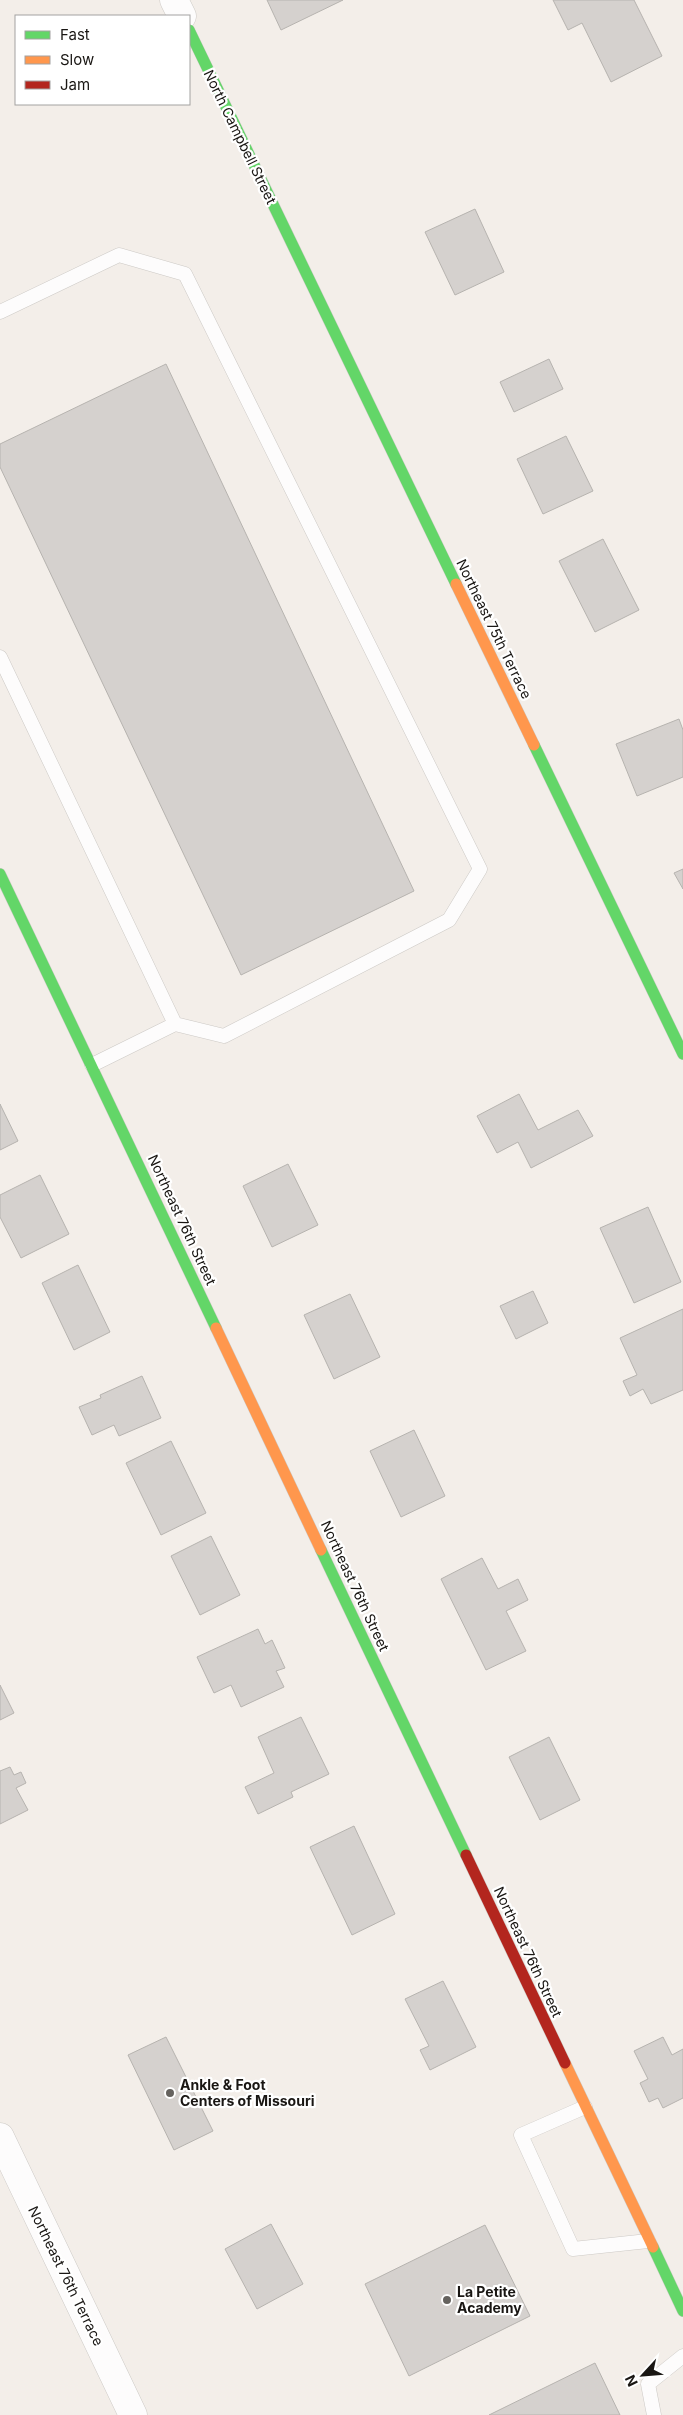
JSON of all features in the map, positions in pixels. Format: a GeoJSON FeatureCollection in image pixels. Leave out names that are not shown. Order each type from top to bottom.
{"type":"FeatureCollection","features":[{"type":"Feature","properties":{"kind":"street"},"geometry":{"type":"LineString","coordinates":[[174,0],[182,15]]}},
{"type":"Feature","properties":{"kind":"street","name":"North Campbell Street"},"geometry":{"type":"LineString","coordinates":[[190,32],[279,217]]}},
{"type":"Feature","properties":{"kind":"street","name":"Northeast 75th Terrace"},"geometry":{"type":"LineString","coordinates":[[279,217],[683,1054]]}},
{"type":"Feature","properties":{"kind":"street","name":"Northeast 76th Street"},"geometry":{"type":"LineString","coordinates":[[0,874],[648,2241],[683,2311]]}},
{"type":"Feature","properties":{"kind":"street","name":"Northeast 76th Terrace"},"geometry":{"type":"LineString","coordinates":[[0,2137],[133,2415]]}},
{"type":"Feature","properties":{"kind":"lane"},"geometry":{"type":"LineString","coordinates":[[0,312],[119,255],[185,274],[480,869],[449,920],[224,1036],[175,1024],[92,1065]]}},
{"type":"Feature","properties":{"kind":"lane"},"geometry":{"type":"LineString","coordinates":[[0,657],[175,1024]]}},
{"type":"Feature","properties":{"kind":"lane"},"geometry":{"type":"LineString","coordinates":[[585,2107],[521,2135],[573,2249],[648,2241]]}},
{"type":"Feature","properties":{"kind":"lane"},"geometry":{"type":"LineString","coordinates":[[654,2415],[648,2384],[683,2356]]}},
{"type":"Feature","properties":{"kind":"building"},"geometry":{"type":"Polygon","coordinates":[[[267,0],[343,0],[281,30],[267,0]]]}},
{"type":"Feature","properties":{"kind":"building"},"geometry":{"type":"Polygon","coordinates":[[[553,0],[634,0],[662,56],[611,82],[582,23],[568,30],[553,0]]]}},
{"type":"Feature","properties":{"kind":"building"},"geometry":{"type":"Polygon","coordinates":[[[475,209],[504,272],[455,295],[425,232],[475,209]]]}},
{"type":"Feature","properties":{"kind":"building"},"geometry":{"type":"Polygon","coordinates":[[[549,359],[563,389],[514,412],[500,382],[549,359]]]}},
{"type":"Feature","properties":{"kind":"building"},"geometry":{"type":"Polygon","coordinates":[[[166,364],[414,891],[241,975],[0,467],[0,444],[166,364]]]}},
{"type":"Feature","properties":{"kind":"building"},"geometry":{"type":"Polygon","coordinates":[[[566,436],[593,491],[543,514],[517,459],[566,436]]]}},
{"type":"Feature","properties":{"kind":"building"},"geometry":{"type":"Polygon","coordinates":[[[603,539],[639,610],[595,632],[559,561],[603,539]]]}},
{"type":"Feature","properties":{"kind":"building"},"geometry":{"type":"Polygon","coordinates":[[[679,719],[683,730],[683,777],[637,796],[616,744],[679,719]]]}},
{"type":"Feature","properties":{"kind":"building"},"geometry":{"type":"Polygon","coordinates":[[[683,869],[683,889],[674,873],[683,869]]]}},
{"type":"Feature","properties":{"kind":"building"},"geometry":{"type":"Polygon","coordinates":[[[519,1094],[538,1130],[578,1110],[593,1136],[531,1168],[518,1142],[497,1153],[477,1116],[519,1094]]]}},
{"type":"Feature","properties":{"kind":"building"},"geometry":{"type":"Polygon","coordinates":[[[0,1104],[18,1141],[0,1150],[0,1104]]]}},
{"type":"Feature","properties":{"kind":"building"},"geometry":{"type":"Polygon","coordinates":[[[288,1164],[318,1225],[272,1247],[243,1186],[288,1164]]]}},
{"type":"Feature","properties":{"kind":"building"},"geometry":{"type":"Polygon","coordinates":[[[40,1175],[69,1234],[21,1258],[0,1217],[0,1195],[40,1175]]]}},
{"type":"Feature","properties":{"kind":"building"},"geometry":{"type":"Polygon","coordinates":[[[648,1207],[681,1282],[634,1303],[600,1228],[648,1207]]]}},
{"type":"Feature","properties":{"kind":"building"},"geometry":{"type":"Polygon","coordinates":[[[78,1265],[110,1332],[74,1350],[42,1283],[78,1265]]]}},
{"type":"Feature","properties":{"kind":"building"},"geometry":{"type":"Polygon","coordinates":[[[533,1291],[548,1323],[516,1339],[500,1306],[533,1291]]]}},
{"type":"Feature","properties":{"kind":"building"},"geometry":{"type":"Polygon","coordinates":[[[350,1294],[380,1357],[334,1379],[304,1315],[350,1294]]]}},
{"type":"Feature","properties":{"kind":"building"},"geometry":{"type":"Polygon","coordinates":[[[683,1309],[683,1390],[651,1404],[643,1389],[630,1396],[623,1381],[637,1375],[620,1338],[683,1309]]]}},
{"type":"Feature","properties":{"kind":"building"},"geometry":{"type":"Polygon","coordinates":[[[142,1376],[161,1418],[119,1436],[114,1425],[92,1435],[79,1407],[101,1398],[100,1395],[142,1376]]]}},
{"type":"Feature","properties":{"kind":"building"},"geometry":{"type":"Polygon","coordinates":[[[414,1430],[445,1496],[401,1517],[370,1451],[414,1430]]]}},
{"type":"Feature","properties":{"kind":"building"},"geometry":{"type":"Polygon","coordinates":[[[171,1441],[206,1513],[161,1535],[126,1463],[171,1441]]]}},
{"type":"Feature","properties":{"kind":"building"},"geometry":{"type":"Polygon","coordinates":[[[211,1536],[240,1595],[200,1615],[171,1556],[211,1536]]]}},
{"type":"Feature","properties":{"kind":"building"},"geometry":{"type":"Polygon","coordinates":[[[482,1558],[498,1589],[518,1579],[528,1600],[506,1611],[526,1651],[486,1670],[441,1579],[482,1558]]]}},
{"type":"Feature","properties":{"kind":"building"},"geometry":{"type":"Polygon","coordinates":[[[258,1629],[265,1644],[272,1640],[285,1668],[276,1671],[284,1687],[241,1707],[231,1685],[214,1693],[197,1657],[258,1629]]]}},
{"type":"Feature","properties":{"kind":"building"},"geometry":{"type":"Polygon","coordinates":[[[0,1685],[14,1713],[0,1720],[0,1685]]]}},
{"type":"Feature","properties":{"kind":"building"},"geometry":{"type":"Polygon","coordinates":[[[301,1717],[329,1774],[291,1792],[293,1797],[258,1814],[245,1787],[274,1773],[258,1737],[301,1717]]]}},
{"type":"Feature","properties":{"kind":"building"},"geometry":{"type":"Polygon","coordinates":[[[549,1737],[580,1800],[540,1820],[509,1757],[549,1737]]]}},
{"type":"Feature","properties":{"kind":"building"},"geometry":{"type":"Polygon","coordinates":[[[10,1767],[14,1775],[21,1772],[26,1783],[16,1788],[28,1810],[0,1824],[0,1771],[10,1767]]]}},
{"type":"Feature","properties":{"kind":"building"},"geometry":{"type":"Polygon","coordinates":[[[354,1826],[395,1914],[352,1935],[310,1847],[354,1826]]]}},
{"type":"Feature","properties":{"kind":"building"},"geometry":{"type":"Polygon","coordinates":[[[443,1981],[476,2047],[430,2070],[420,2050],[429,2046],[405,1999],[443,1981]]]}},
{"type":"Feature","properties":{"kind":"building","name":"Ankle & Foot Centers of Missouri"},"geometry":{"type":"Polygon","coordinates":[[[166,2037],[213,2131],[174,2150],[128,2055],[166,2037]]]}},
{"type":"Feature","properties":{"kind":"building"},"geometry":{"type":"Polygon","coordinates":[[[663,2037],[672,2055],[683,2049],[683,2098],[663,2108],[658,2098],[649,2102],[640,2083],[648,2079],[634,2051],[663,2037]]]}},
{"type":"Feature","properties":{"kind":"building"},"geometry":{"type":"Polygon","coordinates":[[[271,2224],[303,2284],[257,2309],[225,2249],[271,2224]]]}},
{"type":"Feature","properties":{"kind":"building","name":"La Petite Academy"},"geometry":{"type":"Polygon","coordinates":[[[485,2225],[530,2316],[409,2376],[365,2284],[485,2225]]]}},
{"type":"Feature","properties":{"kind":"building"},"geometry":{"type":"Polygon","coordinates":[[[595,2363],[620,2415],[489,2415],[595,2363]]]}},
{"type":"Feature","properties":{"kind":"traffic: fast"},"geometry":{"type":"LineString","coordinates":[[190,32],[456,584]]}},
{"type":"Feature","properties":{"kind":"traffic: fast"},"geometry":{"type":"LineString","coordinates":[[534,745],[683,1054]]}},
{"type":"Feature","properties":{"kind":"traffic: fast"},"geometry":{"type":"LineString","coordinates":[[0,874],[216,1328]]}},
{"type":"Feature","properties":{"kind":"traffic: fast"},"geometry":{"type":"LineString","coordinates":[[321,1550],[466,1855]]}},
{"type":"Feature","properties":{"kind":"traffic: fast"},"geometry":{"type":"LineString","coordinates":[[653,2247],[683,2311]]}},
{"type":"Feature","properties":{"kind":"traffic: slow"},"geometry":{"type":"LineString","coordinates":[[456,584],[534,745]]}},
{"type":"Feature","properties":{"kind":"traffic: slow"},"geometry":{"type":"LineString","coordinates":[[216,1328],[321,1550]]}},
{"type":"Feature","properties":{"kind":"traffic: slow"},"geometry":{"type":"LineString","coordinates":[[565,2063],[653,2247]]}},
{"type":"Feature","properties":{"kind":"traffic: jam"},"geometry":{"type":"LineString","coordinates":[[466,1855],[565,2063]]}},
{"type":"Feature","properties":{"kind":"place","name":"Ankle & Foot Centers of Missouri"},"geometry":{"type":"Point","coordinates":[170,2093]}},
{"type":"Feature","properties":{"kind":"place","name":"La Petite Academy"},"geometry":{"type":"Point","coordinates":[447,2300]}}]}
